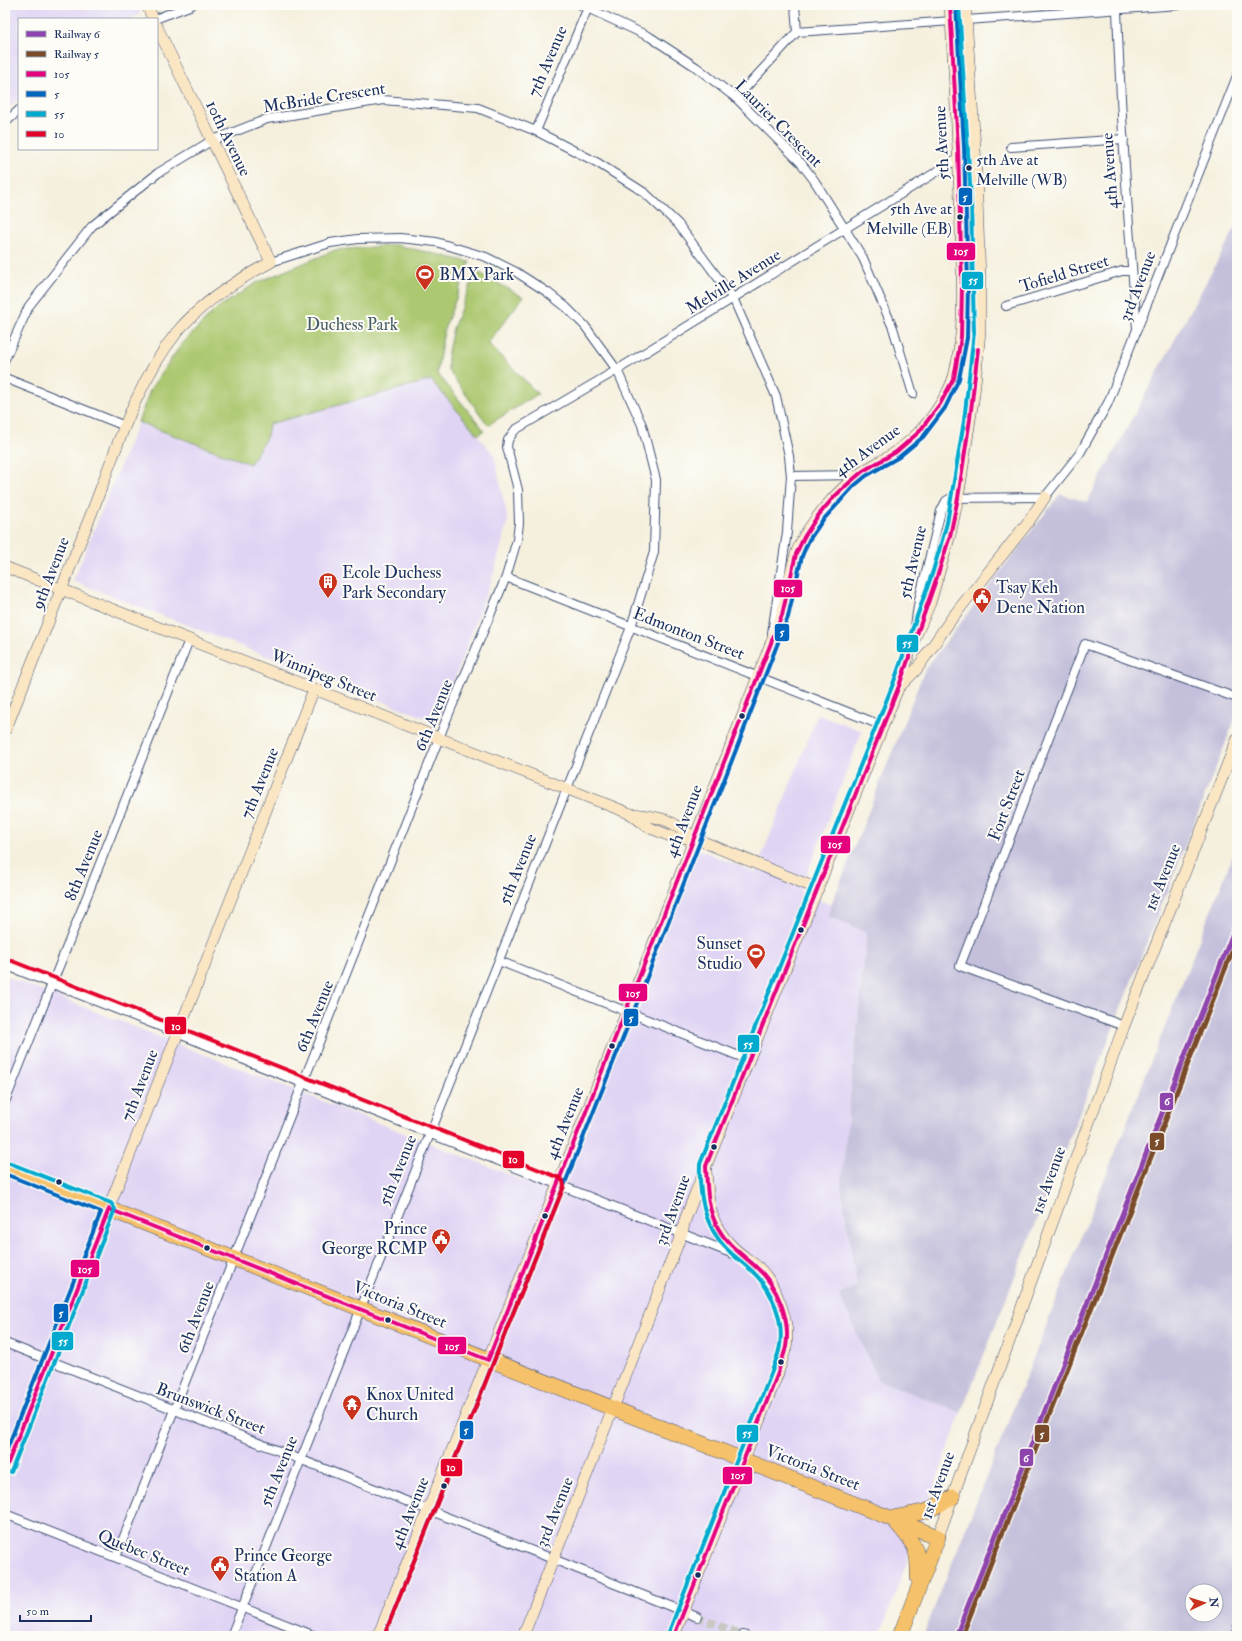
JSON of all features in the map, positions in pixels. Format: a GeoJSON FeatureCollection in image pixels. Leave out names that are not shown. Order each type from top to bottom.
{"type":"FeatureCollection","features":[{"type":"Feature","properties":{"kind":"highway","name":"Victoria Street"},"geometry":{"type":"LineString","coordinates":[[5,1168],[488,1360],[938,1536]]}},
{"type":"Feature","properties":{"kind":"highway"},"geometry":{"type":"LineString","coordinates":[[918,1589],[919,1558],[914,1544],[892,1518],[927,1511],[953,1497]]}},
{"type":"Feature","properties":{"kind":"highway","name":"1st Avenue"},"geometry":{"type":"LineString","coordinates":[[900,1636],[938,1536]]}},
{"type":"Feature","properties":{"kind":"main road"},"geometry":{"type":"LineString","coordinates":[[147,5],[154,18]]}},
{"type":"Feature","properties":{"kind":"main road","name":"5th Avenue"},"geometry":{"type":"LineString","coordinates":[[950,5],[959,158],[963,300],[961,345],[955,374]]}},
{"type":"Feature","properties":{"kind":"main road","name":"5th Avenue"},"geometry":{"type":"LineString","coordinates":[[899,686],[912,645],[930,603],[950,535],[958,498],[974,394],[980,331],[980,280],[975,148],[964,5]]}},
{"type":"Feature","properties":{"kind":"main road","name":"10th Avenue"},"geometry":{"type":"LineString","coordinates":[[158,29],[271,262]]}},
{"type":"Feature","properties":{"kind":"main road","name":"9th Avenue"},"geometry":{"type":"LineString","coordinates":[[5,731],[125,426],[155,363],[178,332],[198,311],[218,294],[271,262]]}},
{"type":"Feature","properties":{"kind":"main road","name":"4th Avenue"},"geometry":{"type":"LineString","coordinates":[[378,1636],[627,1011],[782,615],[794,561],[800,545],[810,528],[833,497],[858,475],[900,449],[921,431],[934,415],[955,374]]}},
{"type":"Feature","properties":{"kind":"main road"},"geometry":{"type":"LineString","coordinates":[[899,686],[916,670],[948,624],[1029,521],[1045,497]]}},
{"type":"Feature","properties":{"kind":"main road","name":"Winnipeg Street"},"geometry":{"type":"LineString","coordinates":[[5,567],[631,814],[648,827],[675,838],[694,838],[818,888]]}},
{"type":"Feature","properties":{"kind":"main road","name":"3rd Avenue"},"geometry":{"type":"LineString","coordinates":[[523,1636],[682,1233],[685,1220],[706,1166],[899,686]]}},
{"type":"Feature","properties":{"kind":"main road","name":"7th Avenue"},"geometry":{"type":"LineString","coordinates":[[5,1470],[314,689]]}},
{"type":"Feature","properties":{"kind":"main road","name":"1st Avenue"},"geometry":{"type":"LineString","coordinates":[[938,1536],[1124,1026],[1237,740]]}},
{"type":"Feature","properties":{"kind":"main road"},"geometry":{"type":"LineString","coordinates":[[674,1636],[778,1373],[787,1346],[787,1328],[783,1309],[769,1280],[760,1269],[732,1247],[719,1230],[713,1218],[708,1197],[706,1166]]}},
{"type":"Feature","properties":{"kind":"street"},"geometry":{"type":"LineString","coordinates":[[157,18],[192,5]]}},
{"type":"Feature","properties":{"kind":"street"},"geometry":{"type":"LineString","coordinates":[[795,5],[797,32]]}},
{"type":"Feature","properties":{"kind":"street"},"geometry":{"type":"LineString","coordinates":[[736,98],[797,32],[1179,5]]}},
{"type":"Feature","properties":{"kind":"street","name":"Laurier Crescent"},"geometry":{"type":"LineString","coordinates":[[586,6],[650,37],[708,75],[736,98],[801,163],[814,180],[862,258],[893,328],[913,394]]}},
{"type":"Feature","properties":{"kind":"street","name":"7th Avenue"},"geometry":{"type":"LineString","coordinates":[[536,131],[586,6]]}},
{"type":"Feature","properties":{"kind":"street","name":"4th Avenue"},"geometry":{"type":"LineString","coordinates":[[1117,10],[1132,271],[1138,330]]}},
{"type":"Feature","properties":{"kind":"street","name":"3rd Avenue"},"geometry":{"type":"LineString","coordinates":[[1045,497],[1080,453],[1096,427],[1108,403],[1237,76]]}},
{"type":"Feature","properties":{"kind":"street","name":"McBride Crescent"},"geometry":{"type":"LineString","coordinates":[[5,359],[29,306],[92,226],[158,173],[211,141],[266,119],[383,100],[478,108],[536,131],[598,163],[645,193],[678,224],[733,298],[776,396],[784,427],[791,476]]}},
{"type":"Feature","properties":{"kind":"street"},"geometry":{"type":"LineString","coordinates":[[6,121],[18,111]]}},
{"type":"Feature","properties":{"kind":"street"},"geometry":{"type":"LineString","coordinates":[[1011,147],[1124,139]]}},
{"type":"Feature","properties":{"kind":"street","name":"Melville Avenue"},"geometry":{"type":"LineString","coordinates":[[508,440],[516,430],[617,370],[975,148]]}},
{"type":"Feature","properties":{"kind":"street","name":"5th Avenue"},"geometry":{"type":"LineString","coordinates":[[231,1636],[631,627],[654,552],[656,480],[642,425],[617,370],[585,326],[566,307],[532,280],[504,265],[464,250],[436,242],[418,240],[371,238],[330,243],[271,262]]}},
{"type":"Feature","properties":{"kind":"street","name":"Tofield Street"},"geometry":{"type":"LineString","coordinates":[[1006,306],[1122,271],[1132,271]]}},
{"type":"Feature","properties":{"kind":"street"},"geometry":{"type":"LineString","coordinates":[[5,378],[125,426]]}},
{"type":"Feature","properties":{"kind":"street","name":"6th Avenue"},"geometry":{"type":"LineString","coordinates":[[116,1557],[439,738],[506,577],[517,540],[519,507],[515,474],[507,447],[508,440]]}},
{"type":"Feature","properties":{"kind":"street"},"geometry":{"type":"LineString","coordinates":[[791,476],[858,475]]}},
{"type":"Feature","properties":{"kind":"street","name":"4th Avenue"},"geometry":{"type":"LineString","coordinates":[[771,643],[786,532],[791,476]]}},
{"type":"Feature","properties":{"kind":"street"},"geometry":{"type":"LineString","coordinates":[[958,498],[1045,497]]}},
{"type":"Feature","properties":{"kind":"street","name":"Edmonton Street"},"geometry":{"type":"LineString","coordinates":[[506,577],[883,726]]}},
{"type":"Feature","properties":{"kind":"street","name":"8th Avenue"},"geometry":{"type":"LineString","coordinates":[[5,1102],[189,640]]}},
{"type":"Feature","properties":{"kind":"street","name":"Fort Street"},"geometry":{"type":"LineString","coordinates":[[1124,1026],[960,966],[1085,644],[1237,698]]}},
{"type":"Feature","properties":{"kind":"street"},"geometry":{"type":"LineString","coordinates":[[499,961],[749,1060]]}},
{"type":"Feature","properties":{"kind":"street"},"geometry":{"type":"LineString","coordinates":[[5,966],[747,1259]]}},
{"type":"Feature","properties":{"kind":"street","name":"Brunswick Street"},"geometry":{"type":"LineString","coordinates":[[5,1343],[554,1559],[697,1617]]}},
{"type":"Feature","properties":{"kind":"street","name":"Quebec Street"},"geometry":{"type":"LineString","coordinates":[[5,1514],[315,1636]]}},
{"type":"Feature","properties":{"kind":"shaded area"},"geometry":{"type":"Polygon","coordinates":[[[5,5],[137,5],[140,14],[133,18],[18,18],[18,100],[5,111],[5,5]]]}},
{"type":"Feature","properties":{"kind":"shaded area"},"geometry":{"type":"Polygon","coordinates":[[[1237,225],[1237,714],[961,1413],[878,1380],[839,1294],[857,1286],[841,1185],[867,933],[827,916],[925,669],[1060,494],[1087,502],[1237,225]]]}},
{"type":"Feature","properties":{"kind":"shaded area"},"geometry":{"type":"Polygon","coordinates":[[[431,379],[494,455],[508,520],[494,573],[440,718],[431,720],[73,581],[138,422],[250,464],[267,436],[268,424],[431,379]]]}},
{"type":"Feature","properties":{"kind":"shaded area"},"geometry":{"type":"Polygon","coordinates":[[[818,714],[862,731],[800,892],[831,905],[827,916],[867,932],[841,1185],[857,1286],[840,1294],[878,1380],[961,1413],[880,1636],[5,1636],[5,976],[561,1195],[696,848],[755,873],[818,714]]]}},
{"type":"Feature","properties":{"kind":"shaded area"},"geometry":{"type":"Polygon","coordinates":[[[1237,845],[1237,1636],[923,1636],[1237,845]]]}},
{"type":"Feature","properties":{"kind":"green space","name":"Duchess Park"},"geometry":{"type":"Polygon","coordinates":[[[396,245],[470,262],[444,330],[437,373],[484,430],[478,435],[431,380],[269,424],[267,436],[250,464],[138,422],[151,388],[181,345],[216,309],[256,283],[335,250],[396,245]]]}},
{"type":"Feature","properties":{"kind":"green space"},"geometry":{"type":"Polygon","coordinates":[[[476,271],[523,297],[488,343],[538,394],[488,425],[448,370],[448,352],[453,328],[476,271]]]}},
{"type":"Feature","properties":{"kind":"tunnel"},"geometry":{"type":"LineString","coordinates":[[697,1617],[743,1635]]}},
{"type":"Feature","properties":{"kind":"railway"},"geometry":{"type":"LineString","coordinates":[[1232,1636],[1237,1618]]}},
{"type":"Feature","properties":{"kind":"rail line","name":"6"},"geometry":{"type":"LineString","coordinates":[[956,1636],[1237,923]]}},
{"type":"Feature","properties":{"kind":"rail line","name":"5"},"geometry":{"type":"LineString","coordinates":[[962,1636],[1237,939]]}},
{"type":"Feature","properties":{"kind":"transit line","name":"105"},"geometry":{"type":"LineString","coordinates":[[5,1470],[109,1209],[488,1360],[782,615],[796,554],[804,537],[817,517],[833,498],[850,482],[863,471],[896,452],[919,432],[940,404],[954,378],[961,337],[962,285],[958,148],[950,5]]}},
{"type":"Feature","properties":{"kind":"transit line","name":"5"},"geometry":{"type":"LineString","coordinates":[[384,1636],[633,1013],[788,617],[802,556],[809,540],[822,521],[854,486],[866,476],[899,457],[923,437],[945,408],[959,379],[967,338],[968,285],[964,147],[956,5]]}},
{"type":"Feature","properties":{"kind":"transit line","name":"55"},"geometry":{"type":"LineString","coordinates":[[668,1634],[772,1371],[779,1352],[781,1335],[775,1306],[766,1288],[754,1273],[729,1252],[708,1221],[701,1193],[700,1164],[893,684],[933,571],[947,523],[964,421],[974,332],[971,200],[959,5]]}},
{"type":"Feature","properties":{"kind":"transit line","name":"105"},"geometry":{"type":"LineString","coordinates":[[674,1636],[778,1373],[786,1347],[787,1336],[781,1303],[770,1283],[764,1274],[726,1240],[714,1221],[708,1198],[706,1166],[899,686],[938,574],[950,536],[958,498],[970,419],[978,349]]}},
{"type":"Feature","properties":{"kind":"transit line","name":"10"},"geometry":{"type":"LineString","coordinates":[[7,959],[560,1178],[563,1181],[564,1186],[384,1636]]}},
{"type":"Feature","properties":{"kind":"transit line","name":"55"},"geometry":{"type":"LineString","coordinates":[[7,1162],[111,1203],[115,1209],[11,1472]]}},
{"type":"Feature","properties":{"kind":"transit line","name":"5"},"geometry":{"type":"LineString","coordinates":[[5,1174],[101,1212],[5,1454]]}},
{"type":"Feature","properties":{"kind":"place","name":"5th Ave at Melville (WB)"},"geometry":{"type":"Point","coordinates":[969,168]}},
{"type":"Feature","properties":{"kind":"place","name":"5th Ave at Melville (EB)"},"geometry":{"type":"Point","coordinates":[960,217]}},
{"type":"Feature","properties":{"kind":"place","name":"BMX Park"},"geometry":{"type":"Point","coordinates":[425,291]}},
{"type":"Feature","properties":{"kind":"place","name":"Ecole Duchess Park Secondary"},"geometry":{"type":"Point","coordinates":[328,599]}},
{"type":"Feature","properties":{"kind":"place","name":"Tsay Keh Dene Nation"},"geometry":{"type":"Point","coordinates":[982,614]}},
{"type":"Feature","properties":{"kind":"place","name":"Sunset Studio"},"geometry":{"type":"Point","coordinates":[756,970]}},
{"type":"Feature","properties":{"kind":"place","name":"Prince George RCMP"},"geometry":{"type":"Point","coordinates":[441,1255]}},
{"type":"Feature","properties":{"kind":"place","name":"Knox United Church"},"geometry":{"type":"Point","coordinates":[352,1421]}},
{"type":"Feature","properties":{"kind":"place","name":"Prince George Station A"},"geometry":{"type":"Point","coordinates":[220,1582]}}]}
